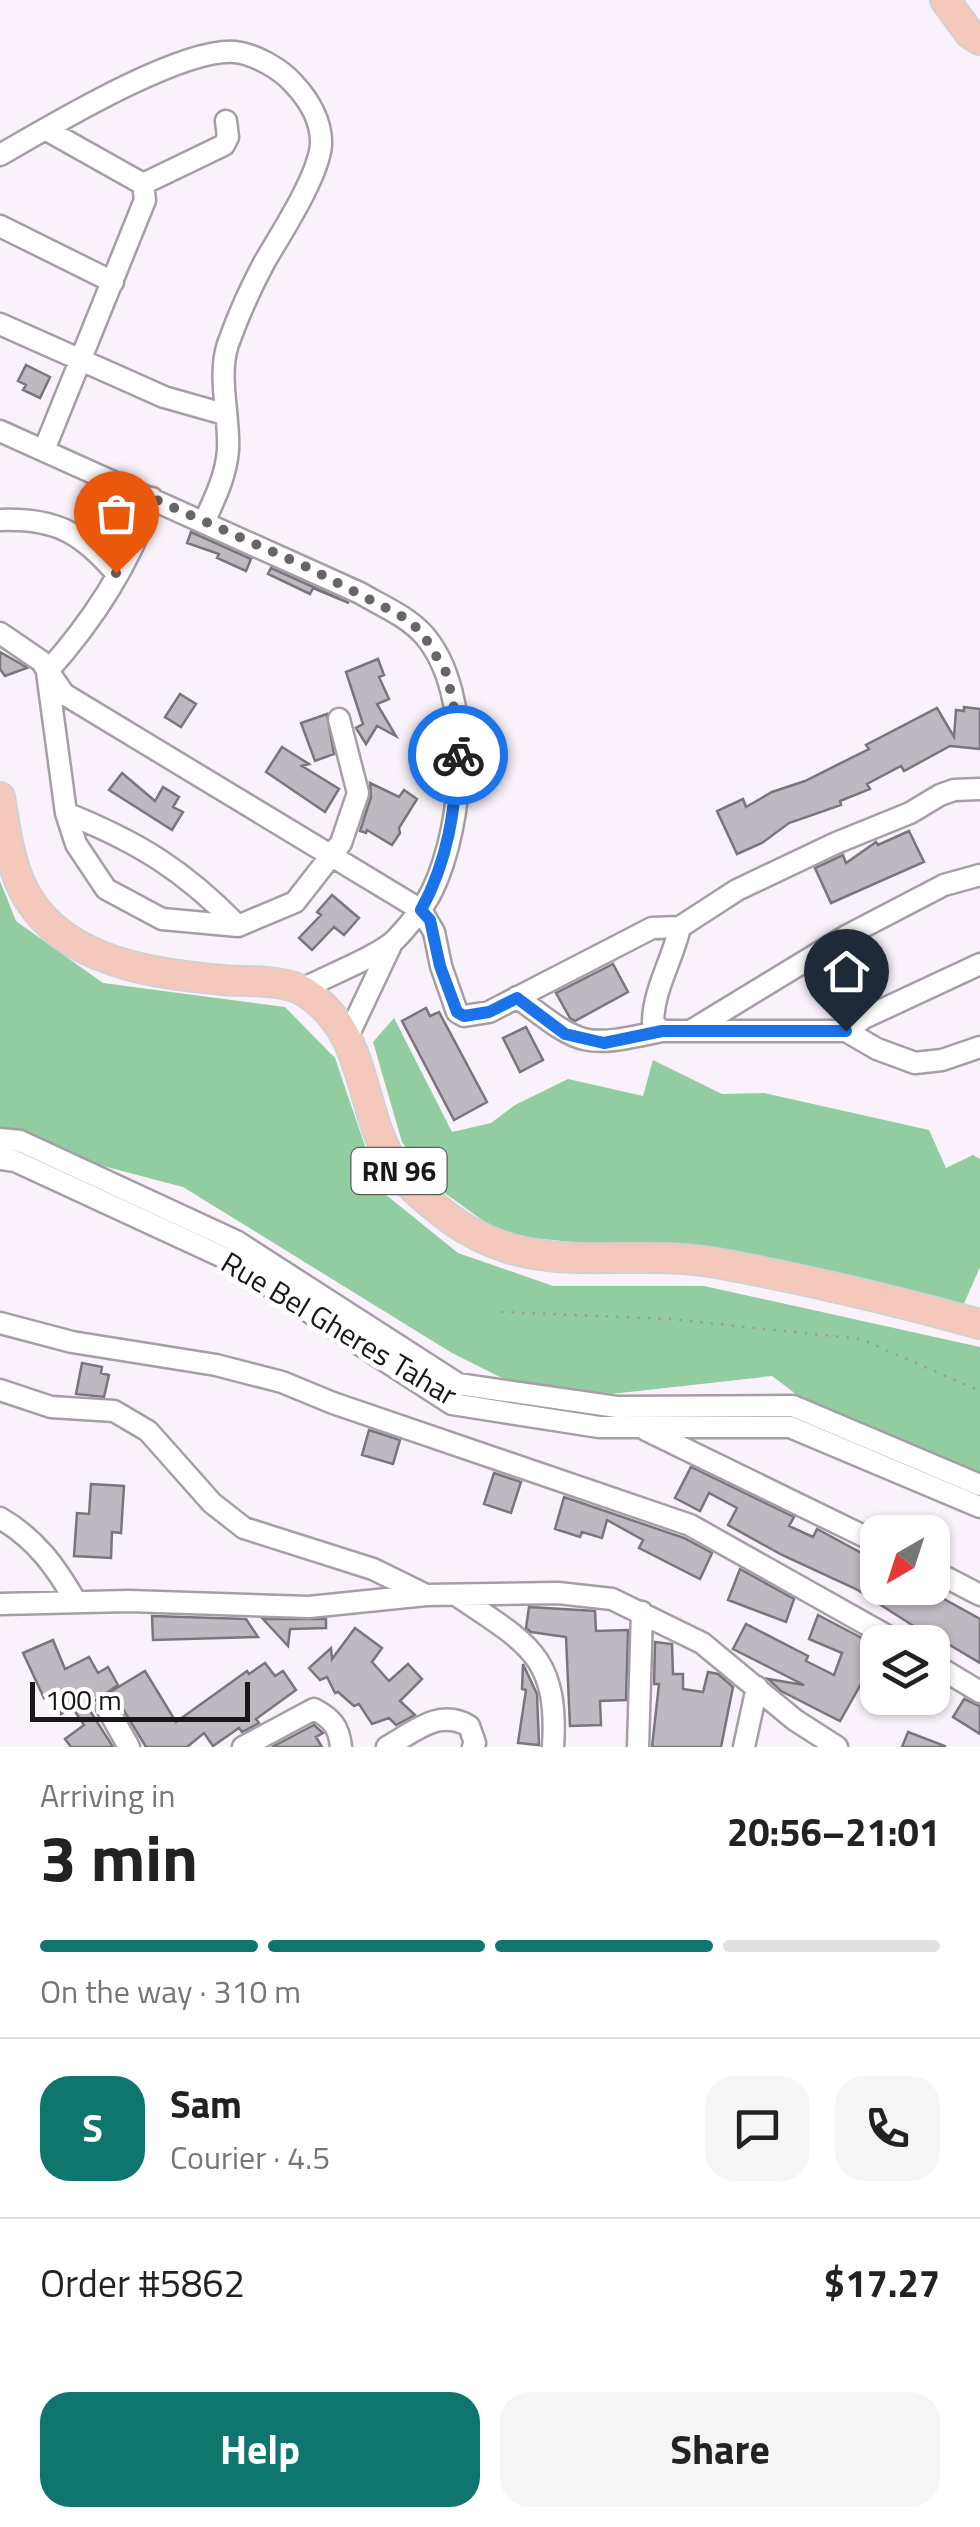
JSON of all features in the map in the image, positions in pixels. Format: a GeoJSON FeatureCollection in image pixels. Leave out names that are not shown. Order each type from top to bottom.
{"type":"FeatureCollection","features":[{"type":"Feature","properties":{"kind":"main road"},"geometry":{"type":"LineString","coordinates":[[945,0],[970,34],[980,40]]}},
{"type":"Feature","properties":{"kind":"main road"},"geometry":{"type":"LineString","coordinates":[[0,797],[10,857],[28,899],[62,934],[80,946],[131,967],[162,974],[302,989]]}},
{"type":"Feature","properties":{"kind":"main road","name":"RN 96"},"geometry":{"type":"LineString","coordinates":[[302,989],[326,1009],[348,1036],[392,1162],[436,1208],[464,1230],[498,1248],[568,1259],[672,1258],[720,1264],[980,1324]]}},
{"type":"Feature","properties":{"kind":"street"},"geometry":{"type":"LineString","coordinates":[[0,156],[45,129],[166,69],[205,56],[235,52],[262,60],[288,77],[306,96],[317,119],[321,146],[226,350],[226,464],[204,522]]}},
{"type":"Feature","properties":{"kind":"street"},"geometry":{"type":"LineString","coordinates":[[144,184],[224,146],[228,137],[226,122]]}},
{"type":"Feature","properties":{"kind":"street"},"geometry":{"type":"LineString","coordinates":[[45,129],[144,184]]}},
{"type":"Feature","properties":{"kind":"street"},"geometry":{"type":"LineString","coordinates":[[44,450],[145,200],[144,184]]}},
{"type":"Feature","properties":{"kind":"street"},"geometry":{"type":"LineString","coordinates":[[0,226],[113,282]]}},
{"type":"Feature","properties":{"kind":"street"},"geometry":{"type":"LineString","coordinates":[[0,324],[164,397],[224,414]]}},
{"type":"Feature","properties":{"kind":"street"},"geometry":{"type":"LineString","coordinates":[[0,431],[307,567],[409,620],[438,655],[447,674],[457,723],[449,842],[438,878],[421,910],[384,952],[348,1036]]}},
{"type":"Feature","properties":{"kind":"street"},"geometry":{"type":"LineString","coordinates":[[48,665],[92,617],[142,530],[152,498]]}},
{"type":"Feature","properties":{"kind":"street"},"geometry":{"type":"LineString","coordinates":[[0,520],[23,519],[62,527],[96,550],[116,573]]}},
{"type":"Feature","properties":{"kind":"street"},"geometry":{"type":"LineString","coordinates":[[0,633],[48,665],[59,703],[66,813],[76,844],[106,889],[162,919],[238,926],[295,902],[341,843],[358,793],[340,719]]}},
{"type":"Feature","properties":{"kind":"street"},"geometry":{"type":"LineString","coordinates":[[59,703],[421,910],[430,920],[440,966],[457,1012],[464,1016],[489,1012],[652,928],[680,927],[737,890],[954,790],[980,790]]}},
{"type":"Feature","properties":{"kind":"street"},"geometry":{"type":"LineString","coordinates":[[66,813],[123,836],[164,862],[202,888],[238,926]]}},
{"type":"Feature","properties":{"kind":"street"},"geometry":{"type":"LineString","coordinates":[[689,1032],[848,935],[944,886],[980,875]]}},
{"type":"Feature","properties":{"kind":"street"},"geometry":{"type":"LineString","coordinates":[[662,1031],[653,1023],[653,1006],[675,951],[680,927]]}},
{"type":"Feature","properties":{"kind":"street"},"geometry":{"type":"LineString","coordinates":[[302,989],[384,952]]}},
{"type":"Feature","properties":{"kind":"street"},"geometry":{"type":"LineString","coordinates":[[846,1031],[864,1018],[980,964]]}},
{"type":"Feature","properties":{"kind":"street"},"geometry":{"type":"LineString","coordinates":[[517,998],[565,1034],[585,1041],[604,1043],[662,1031],[846,1031],[877,1049],[915,1063],[942,1060],[980,1047]]}},
{"type":"Feature","properties":{"kind":"street","name":"Rue Bel Gheres Tahar"},"geometry":{"type":"LineString","coordinates":[[0,1139],[20,1141],[236,1241],[458,1384],[617,1407],[793,1406],[980,1485]]}},
{"type":"Feature","properties":{"kind":"street","name":"Rue Bel Gheres Tahar"},"geometry":{"type":"LineString","coordinates":[[0,1160],[15,1161],[227,1258],[452,1404],[598,1427],[790,1426],[980,1507]]}},
{"type":"Feature","properties":{"kind":"street"},"geometry":{"type":"LineString","coordinates":[[0,1323],[72,1342],[216,1365],[282,1382],[690,1525],[868,1625]]}},
{"type":"Feature","properties":{"kind":"street"},"geometry":{"type":"LineString","coordinates":[[2,1392],[51,1407],[114,1411],[148,1430],[212,1503],[244,1528],[373,1569],[426,1595]]}},
{"type":"Feature","properties":{"kind":"street"},"geometry":{"type":"LineString","coordinates":[[617,1407],[640,1427],[860,1534]]}},
{"type":"Feature","properties":{"kind":"street"},"geometry":{"type":"LineString","coordinates":[[0,1518],[23,1532],[54,1564],[76,1602]]}},
{"type":"Feature","properties":{"kind":"street"},"geometry":{"type":"LineString","coordinates":[[950,1580],[980,1596]]}},
{"type":"Feature","properties":{"kind":"street"},"geometry":{"type":"LineString","coordinates":[[0,1604],[130,1601],[309,1607],[426,1595],[558,1592],[612,1599],[702,1643],[795,1720],[837,1747]]}},
{"type":"Feature","properties":{"kind":"street"},"geometry":{"type":"LineString","coordinates":[[456,1595],[518,1637],[540,1659],[552,1691],[553,1747]]}},
{"type":"Feature","properties":{"kind":"street"},"geometry":{"type":"LineString","coordinates":[[638,1747],[642,1612]]}},
{"type":"Feature","properties":{"kind":"street"},"geometry":{"type":"LineString","coordinates":[[950,1674],[980,1692]]}},
{"type":"Feature","properties":{"kind":"street"},"geometry":{"type":"LineString","coordinates":[[744,1747],[757,1686]]}},
{"type":"Feature","properties":{"kind":"street"},"geometry":{"type":"LineString","coordinates":[[107,1708],[129,1747]]}},
{"type":"Feature","properties":{"kind":"street"},"geometry":{"type":"LineString","coordinates":[[243,1747],[314,1709],[329,1717],[339,1730],[341,1747]]}},
{"type":"Feature","properties":{"kind":"street"},"geometry":{"type":"LineString","coordinates":[[387,1747],[434,1720],[456,1718],[469,1726],[472,1747]]}},
{"type":"Feature","properties":{"kind":"path"},"geometry":{"type":"LineString","coordinates":[[502,1312],[670,1320],[861,1338],[980,1391]]}},
{"type":"Feature","properties":{"kind":"green space"},"geometry":{"type":"Polygon","coordinates":[[[0,881],[16,921],[103,983],[285,1007],[335,1058],[380,1190],[458,1253],[553,1286],[704,1286],[980,1347],[980,1480],[871,1451],[772,1376],[548,1401],[452,1353],[183,1187],[0,1139],[0,881]]]}},
{"type":"Feature","properties":{"kind":"green space"},"geometry":{"type":"Polygon","coordinates":[[[394,1018],[452,1132],[491,1123],[515,1105],[568,1079],[643,1096],[653,1060],[722,1094],[764,1093],[929,1130],[946,1168],[973,1155],[980,1159],[980,1267],[962,1308],[697,1247],[592,1244],[503,1235],[435,1186],[402,1142],[373,1042],[394,1018]]]}},
{"type":"Feature","properties":{"kind":"building"},"geometry":{"type":"Polygon","coordinates":[[[26,365],[50,377],[40,398],[23,390],[26,385],[18,381],[26,365]]]}},
{"type":"Feature","properties":{"kind":"building"},"geometry":{"type":"Polygon","coordinates":[[[191,532],[251,559],[246,571],[217,558],[219,554],[187,543],[191,532]]]}},
{"type":"Feature","properties":{"kind":"building"},"geometry":{"type":"Polygon","coordinates":[[[271,568],[349,603],[313,588],[310,594],[268,574],[271,568]]]}},
{"type":"Feature","properties":{"kind":"building"},"geometry":{"type":"Polygon","coordinates":[[[0,652],[27,668],[5,676],[0,669],[0,652]]]}},
{"type":"Feature","properties":{"kind":"building"},"geometry":{"type":"Polygon","coordinates":[[[378,659],[384,675],[379,677],[389,699],[377,704],[396,736],[377,726],[366,744],[356,728],[363,724],[346,672],[378,659]]]}},
{"type":"Feature","properties":{"kind":"building"},"geometry":{"type":"Polygon","coordinates":[[[180,694],[196,704],[181,727],[165,717],[180,694]]]}},
{"type":"Feature","properties":{"kind":"building"},"geometry":{"type":"Polygon","coordinates":[[[964,707],[980,709],[980,749],[950,746],[904,771],[901,766],[867,784],[870,789],[840,801],[841,805],[789,823],[762,843],[737,854],[717,811],[743,799],[746,807],[772,792],[805,781],[937,708],[954,737],[956,710],[964,711],[964,707]]]}},
{"type":"Feature","properties":{"kind":"building"},"geometry":{"type":"Polygon","coordinates":[[[327,714],[334,754],[315,761],[301,723],[327,714]]]}},
{"type":"Feature","properties":{"kind":"building"},"geometry":{"type":"Polygon","coordinates":[[[282,747],[309,764],[302,766],[339,789],[325,812],[266,772],[282,747]]]}},
{"type":"Feature","properties":{"kind":"building"},"geometry":{"type":"Polygon","coordinates":[[[122,773],[155,801],[163,787],[179,797],[173,807],[183,812],[172,830],[109,790],[122,773]]]}},
{"type":"Feature","properties":{"kind":"building"},"geometry":{"type":"Polygon","coordinates":[[[370,783],[399,797],[404,790],[417,799],[392,845],[367,830],[360,831],[371,797],[370,783]]]}},
{"type":"Feature","properties":{"kind":"building"},"geometry":{"type":"Polygon","coordinates":[[[909,831],[924,862],[831,903],[815,868],[843,855],[846,863],[876,842],[878,845],[909,831]]]}},
{"type":"Feature","properties":{"kind":"building"},"geometry":{"type":"Polygon","coordinates":[[[332,895],[359,918],[344,935],[334,927],[312,950],[299,938],[321,915],[317,912],[332,895]]]}},
{"type":"Feature","properties":{"kind":"building"},"geometry":{"type":"Polygon","coordinates":[[[613,964],[628,992],[575,1021],[570,1018],[556,993],[613,964]]]}},
{"type":"Feature","properties":{"kind":"building"},"geometry":{"type":"Polygon","coordinates":[[[426,1008],[430,1016],[439,1012],[487,1102],[454,1120],[402,1021],[426,1008]]]}},
{"type":"Feature","properties":{"kind":"building"},"geometry":{"type":"Polygon","coordinates":[[[526,1027],[543,1060],[520,1072],[503,1038],[526,1027]]]}},
{"type":"Feature","properties":{"kind":"building"},"geometry":{"type":"Polygon","coordinates":[[[82,1363],[102,1367],[101,1373],[109,1375],[104,1397],[76,1394],[82,1363]]]}},
{"type":"Feature","properties":{"kind":"building"},"geometry":{"type":"Polygon","coordinates":[[[369,1430],[400,1440],[393,1464],[362,1455],[369,1430]]]}},
{"type":"Feature","properties":{"kind":"building"},"geometry":{"type":"Polygon","coordinates":[[[691,1467],[794,1517],[789,1526],[813,1537],[817,1529],[860,1552],[860,1592],[728,1525],[737,1508],[709,1493],[700,1511],[675,1498],[691,1467]]]}},
{"type":"Feature","properties":{"kind":"building"},"geometry":{"type":"Polygon","coordinates":[[[494,1473],[521,1482],[511,1513],[484,1504],[494,1473]]]}},
{"type":"Feature","properties":{"kind":"building"},"geometry":{"type":"Polygon","coordinates":[[[91,1484],[124,1486],[121,1533],[112,1532],[111,1558],[74,1556],[77,1513],[89,1514],[91,1484]]]}},
{"type":"Feature","properties":{"kind":"building"},"geometry":{"type":"Polygon","coordinates":[[[564,1497],[684,1538],[712,1553],[700,1579],[639,1548],[643,1540],[607,1520],[602,1538],[582,1532],[580,1537],[555,1529],[564,1497]]]}},
{"type":"Feature","properties":{"kind":"building"},"geometry":{"type":"Polygon","coordinates":[[[740,1569],[794,1599],[786,1622],[728,1600],[740,1569]]]}},
{"type":"Feature","properties":{"kind":"building"},"geometry":{"type":"Polygon","coordinates":[[[950,1602],[980,1619],[980,1663],[950,1645],[950,1625],[912,1625],[881,1605],[950,1602]]]}},
{"type":"Feature","properties":{"kind":"building"},"geometry":{"type":"Polygon","coordinates":[[[529,1607],[595,1611],[596,1631],[628,1630],[626,1700],[600,1701],[601,1725],[570,1726],[566,1637],[526,1628],[529,1607]]]}},
{"type":"Feature","properties":{"kind":"building"},"geometry":{"type":"Polygon","coordinates":[[[818,1615],[860,1637],[860,1686],[840,1721],[781,1691],[768,1679],[804,1685],[733,1649],[746,1624],[808,1656],[806,1661],[834,1675],[842,1653],[809,1639],[818,1615]]]}},
{"type":"Feature","properties":{"kind":"building"},"geometry":{"type":"Polygon","coordinates":[[[152,1616],[246,1619],[258,1637],[153,1640],[152,1616]]]}},
{"type":"Feature","properties":{"kind":"building"},"geometry":{"type":"Polygon","coordinates":[[[263,1619],[326,1619],[326,1628],[290,1629],[288,1646],[263,1619]]]}},
{"type":"Feature","properties":{"kind":"building"},"geometry":{"type":"Polygon","coordinates":[[[355,1628],[382,1648],[372,1662],[389,1681],[408,1664],[422,1679],[400,1701],[415,1715],[396,1725],[389,1718],[372,1724],[359,1704],[354,1706],[335,1693],[327,1677],[320,1680],[309,1668],[331,1648],[332,1659],[355,1628]]]}},
{"type":"Feature","properties":{"kind":"building"},"geometry":{"type":"Polygon","coordinates":[[[53,1640],[65,1669],[89,1657],[98,1673],[108,1667],[118,1685],[87,1706],[113,1747],[71,1747],[65,1739],[84,1725],[72,1707],[61,1714],[48,1695],[44,1698],[23,1653],[53,1640]]]}},
{"type":"Feature","properties":{"kind":"building"},"geometry":{"type":"Polygon","coordinates":[[[655,1642],[672,1644],[673,1674],[683,1674],[683,1689],[703,1692],[708,1672],[718,1674],[733,1687],[721,1747],[652,1747],[659,1684],[654,1684],[655,1642]]]}},
{"type":"Feature","properties":{"kind":"building"},"geometry":{"type":"Polygon","coordinates":[[[265,1663],[275,1676],[283,1671],[296,1690],[256,1719],[259,1723],[242,1732],[239,1728],[213,1746],[204,1733],[187,1747],[146,1747],[112,1691],[145,1671],[176,1722],[247,1671],[249,1674],[265,1663]]]}},
{"type":"Feature","properties":{"kind":"building"},"geometry":{"type":"Polygon","coordinates":[[[523,1664],[537,1694],[539,1745],[518,1743],[526,1690],[522,1689],[523,1664]]]}},
{"type":"Feature","properties":{"kind":"building"},"geometry":{"type":"Polygon","coordinates":[[[964,1699],[980,1706],[980,1734],[953,1717],[964,1699]]]}},
{"type":"Feature","properties":{"kind":"building"},"geometry":{"type":"Polygon","coordinates":[[[314,1725],[323,1733],[316,1737],[322,1747],[272,1747],[314,1725]]]}},
{"type":"Feature","properties":{"kind":"building"},"geometry":{"type":"Polygon","coordinates":[[[908,1732],[945,1746],[945,1747],[902,1747],[908,1732]]]}},
{"type":"Feature","properties":{"kind":"way so far"},"geometry":{"type":"LineString","coordinates":[[116,573],[142,530],[152,498],[360,593],[409,620],[438,655],[452,695],[458,755]]}},
{"type":"Feature","properties":{"kind":"route"},"geometry":{"type":"LineString","coordinates":[[458,755],[449,842],[438,878],[421,910],[430,920],[440,966],[457,1012],[464,1016],[489,1012],[517,998],[565,1034],[604,1043],[662,1031],[846,1031]]}}]}
